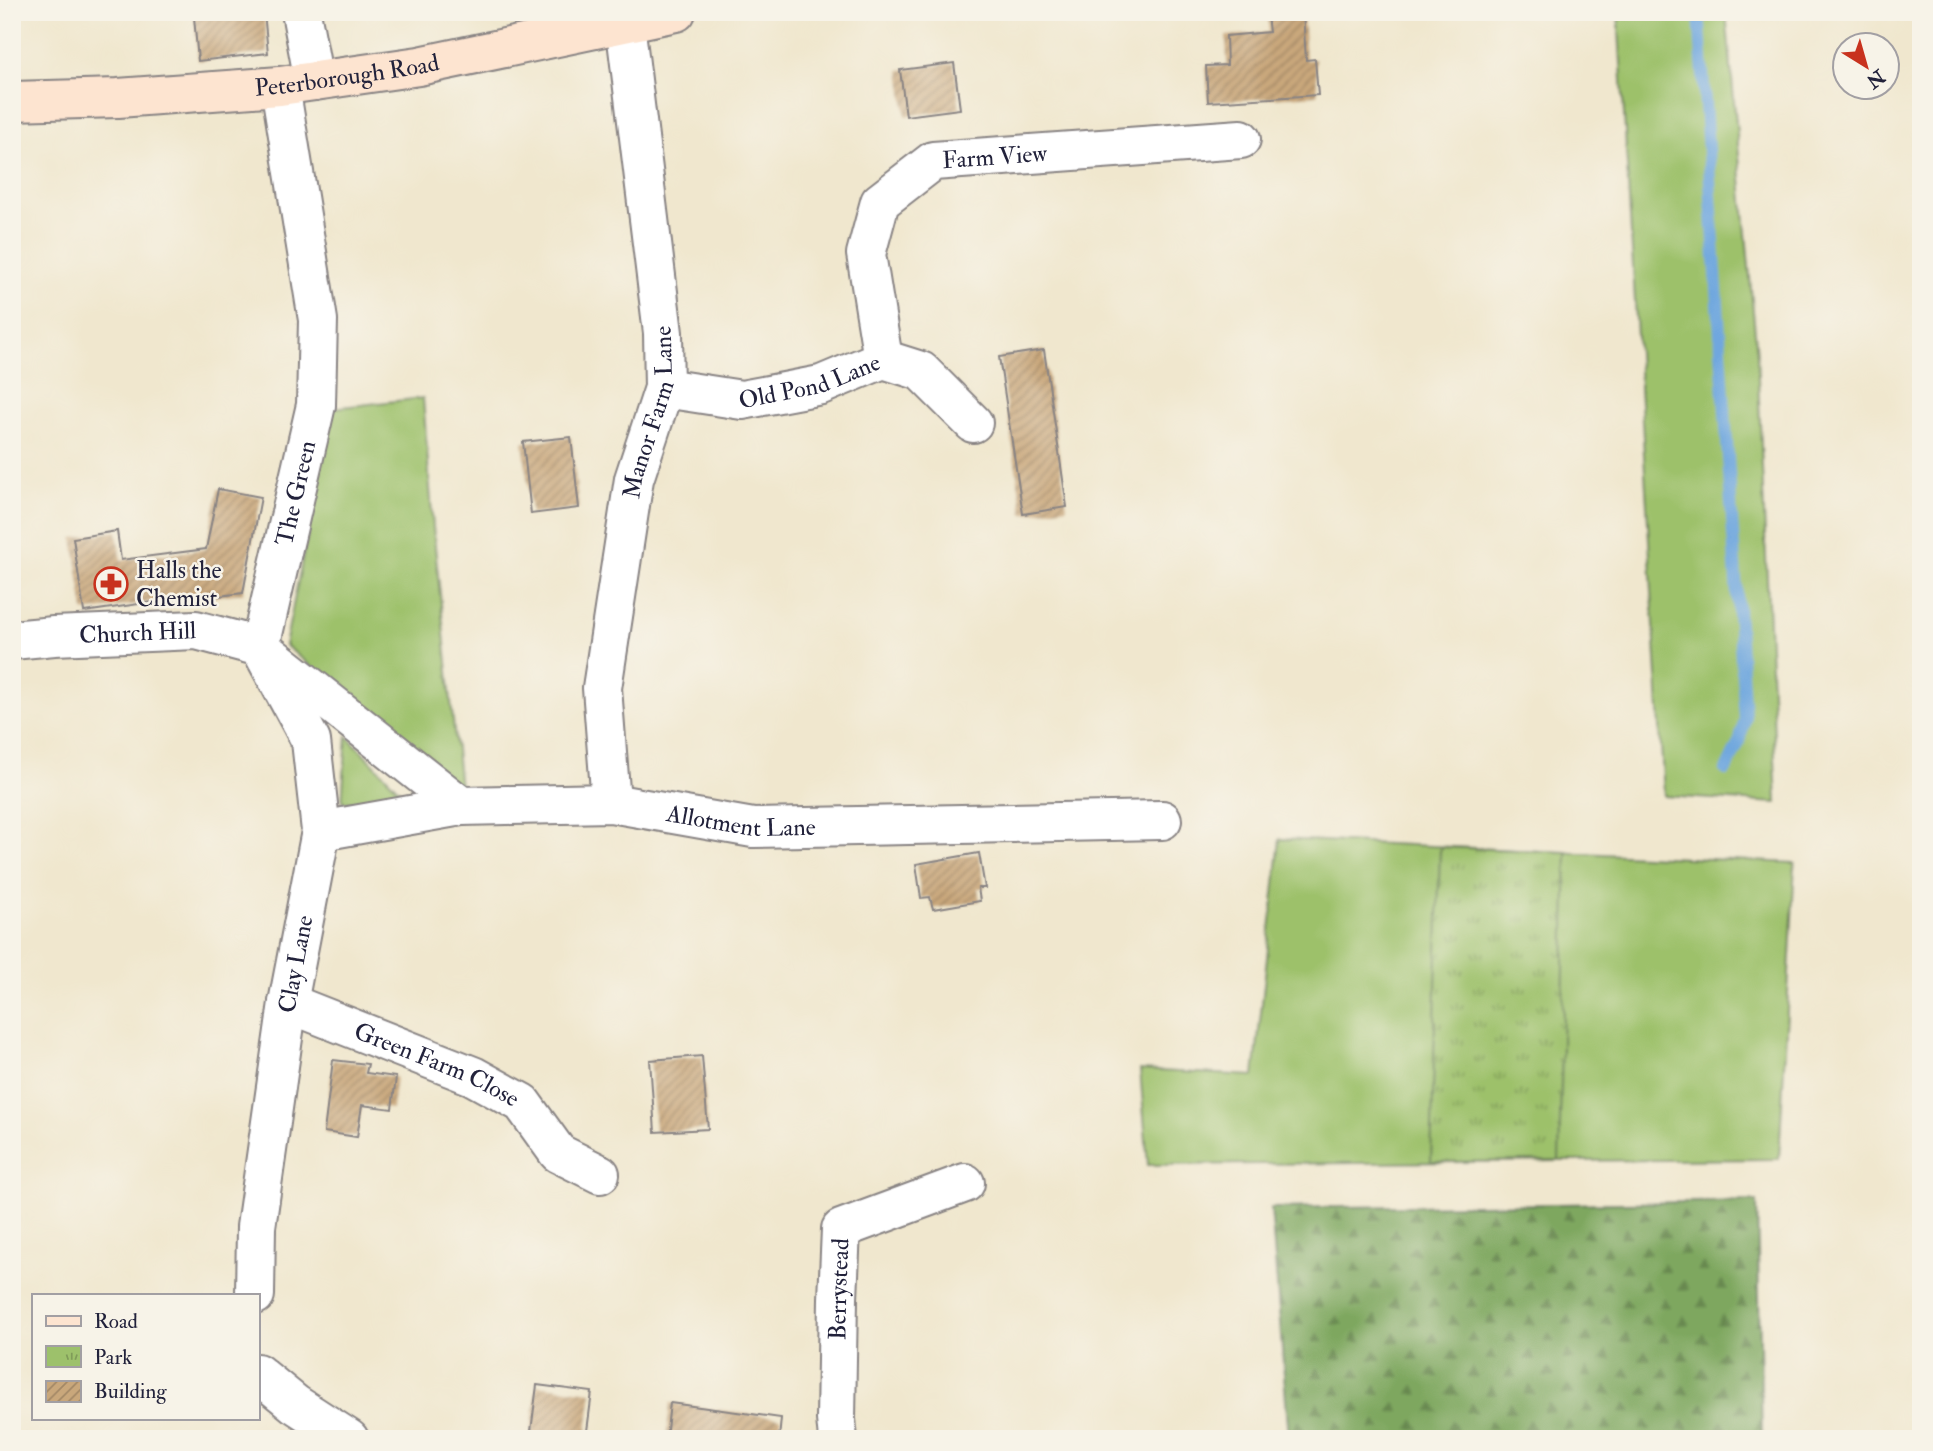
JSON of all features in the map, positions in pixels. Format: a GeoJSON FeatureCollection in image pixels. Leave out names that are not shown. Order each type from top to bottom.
{"type":"FeatureCollection","features":[{"type":"Feature","properties":{"kind":"street","name":"The Green"},"geometry":{"type":"LineString","coordinates":[[260,647],[316,405],[318,320],[297,84],[301,12]]}},
{"type":"Feature","properties":{"kind":"street","name":"Peterborough Road"},"geometry":{"type":"LineString","coordinates":[[12,101],[118,98],[297,84],[419,66],[676,12]]}},
{"type":"Feature","properties":{"kind":"street","name":"Manor Farm Lane"},"geometry":{"type":"LineString","coordinates":[[611,803],[603,688],[634,479],[664,388],[663,333],[625,23]]}},
{"type":"Feature","properties":{"kind":"street","name":"Farm View"},"geometry":{"type":"LineString","coordinates":[[883,359],[866,254],[880,202],[933,161],[1241,139]]}},
{"type":"Feature","properties":{"kind":"street","name":"Old Pond Lane"},"geometry":{"type":"LineString","coordinates":[[664,388],[742,400],[821,385],[883,359],[921,371],[973,423]]}},
{"type":"Feature","properties":{"kind":"street","name":"Church Hill"},"geometry":{"type":"LineString","coordinates":[[12,640],[196,630],[260,647]]}},
{"type":"Feature","properties":{"kind":"street"},"geometry":{"type":"LineString","coordinates":[[260,647],[461,806]]}},
{"type":"Feature","properties":{"kind":"street","name":"Clay Lane"},"geometry":{"type":"LineString","coordinates":[[255,1294],[256,1227],[288,1003],[321,831],[311,741],[260,647]]}},
{"type":"Feature","properties":{"kind":"street","name":"Allotment Lane"},"geometry":{"type":"LineString","coordinates":[[321,831],[461,806],[611,803],[753,828],[1162,820]]}},
{"type":"Feature","properties":{"kind":"street","name":"Green Farm Close"},"geometry":{"type":"LineString","coordinates":[[288,1003],[473,1076],[522,1102],[558,1153],[600,1174]]}},
{"type":"Feature","properties":{"kind":"street","name":"Berrystead"},"geometry":{"type":"LineString","coordinates":[[838,1439],[836,1419],[841,1229],[965,1183]]}},
{"type":"Feature","properties":{"kind":"street"},"geometry":{"type":"LineString","coordinates":[[259,1375],[295,1404],[349,1439]]}},
{"type":"Feature","properties":{"kind":"green space"},"geometry":{"type":"Polygon","coordinates":[[[1618,12],[1726,12],[1757,355],[1777,803],[1664,796],[1618,12]]]}},
{"type":"Feature","properties":{"kind":"green space"},"geometry":{"type":"Polygon","coordinates":[[[423,398],[433,527],[460,788],[285,645],[333,408],[423,398]]]}},
{"type":"Feature","properties":{"kind":"green space"},"geometry":{"type":"Polygon","coordinates":[[[347,736],[406,797],[385,804],[342,802],[347,736]]]}},
{"type":"Feature","properties":{"kind":"green space"},"geometry":{"type":"Polygon","coordinates":[[[1280,839],[1795,863],[1779,1159],[1148,1165],[1140,1070],[1254,1076],[1280,839]]]}},
{"type":"Feature","properties":{"kind":"green space"},"geometry":{"type":"Polygon","coordinates":[[[1440,847],[1567,852],[1559,1161],[1431,1162],[1440,847]]]}},
{"type":"Feature","properties":{"kind":"green space"},"geometry":{"type":"Polygon","coordinates":[[[1757,1201],[1762,1439],[1289,1439],[1271,1208],[1757,1201]]]}},
{"type":"Feature","properties":{"kind":"building"},"geometry":{"type":"Polygon","coordinates":[[[264,12],[268,53],[198,61],[194,17],[264,12]]]}},
{"type":"Feature","properties":{"kind":"building"},"geometry":{"type":"Polygon","coordinates":[[[1303,13],[1306,60],[1315,59],[1318,95],[1208,102],[1206,66],[1227,65],[1226,36],[1269,32],[1267,15],[1303,13]]]}},
{"type":"Feature","properties":{"kind":"building"},"geometry":{"type":"Polygon","coordinates":[[[954,63],[960,109],[906,116],[900,70],[954,63]]]}},
{"type":"Feature","properties":{"kind":"building"},"geometry":{"type":"Polygon","coordinates":[[[1044,350],[1067,507],[1023,514],[999,357],[1044,350]]]}},
{"type":"Feature","properties":{"kind":"building"},"geometry":{"type":"Polygon","coordinates":[[[571,437],[579,508],[531,514],[523,442],[571,437]]]}},
{"type":"Feature","properties":{"kind":"building"},"geometry":{"type":"Polygon","coordinates":[[[218,489],[261,497],[243,593],[84,612],[73,538],[117,531],[121,560],[206,549],[218,489]]]}},
{"type":"Feature","properties":{"kind":"building"},"geometry":{"type":"Polygon","coordinates":[[[979,853],[985,888],[978,888],[980,901],[933,909],[930,897],[921,898],[916,864],[979,853]]]}},
{"type":"Feature","properties":{"kind":"building"},"geometry":{"type":"Polygon","coordinates":[[[702,1056],[708,1129],[655,1132],[650,1060],[702,1056]]]}},
{"type":"Feature","properties":{"kind":"building"},"geometry":{"type":"Polygon","coordinates":[[[333,1060],[368,1064],[366,1073],[396,1077],[392,1109],[362,1105],[357,1137],[324,1132],[333,1060]]]}},
{"type":"Feature","properties":{"kind":"building"},"geometry":{"type":"Polygon","coordinates":[[[537,1385],[592,1392],[586,1439],[530,1439],[537,1385]]]}},
{"type":"Feature","properties":{"kind":"building"},"geometry":{"type":"Polygon","coordinates":[[[670,1403],[781,1418],[779,1439],[666,1439],[670,1403]]]}},
{"type":"Feature","properties":{"kind":"waterway"},"geometry":{"type":"LineString","coordinates":[[1699,12],[1745,718],[1740,740],[1726,770]]}},
{"type":"Feature","properties":{"kind":"place","name":"Halls the Chemist"},"geometry":{"type":"Point","coordinates":[111,584]}}]}
